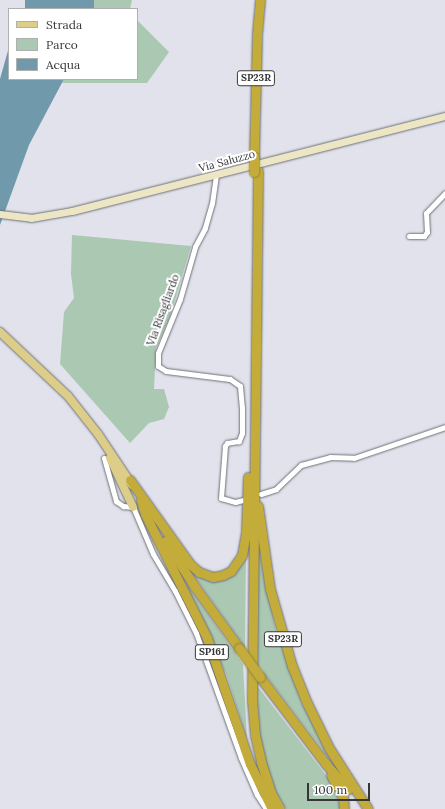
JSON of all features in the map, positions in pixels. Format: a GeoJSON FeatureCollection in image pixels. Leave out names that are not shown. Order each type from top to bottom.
{"type":"FeatureCollection","features":[{"type":"Feature","properties":{"kind":"highway","name":"SP23R"},"geometry":{"type":"LineString","coordinates":[[260,0],[257,34],[252,700],[255,735],[261,762],[271,792],[280,809]]}},
{"type":"Feature","properties":{"kind":"highway","name":"SP23R"},"geometry":{"type":"LineString","coordinates":[[256,156],[261,34],[264,0]]}},
{"type":"Feature","properties":{"kind":"highway","name":"SP23R"},"geometry":{"type":"LineString","coordinates":[[253,455],[248,651],[250,711],[252,736],[258,763],[266,789],[276,809]]}},
{"type":"Feature","properties":{"kind":"highway","name":"SP23R"},"geometry":{"type":"LineString","coordinates":[[253,455],[267,574],[277,618],[287,652],[306,703],[341,770],[368,809]]}},
{"type":"Feature","properties":{"kind":"highway","name":"SP161"},"geometry":{"type":"LineString","coordinates":[[130,480],[194,568],[204,575],[218,576],[227,574],[236,566],[244,549],[253,455]]}},
{"type":"Feature","properties":{"kind":"highway","name":"SP161"},"geometry":{"type":"LineString","coordinates":[[141,500],[170,550],[239,648],[325,763],[364,809]]}},
{"type":"Feature","properties":{"kind":"highway","name":"SP161"},"geometry":{"type":"LineString","coordinates":[[141,500],[145,514],[207,638],[250,764],[272,809]]}},
{"type":"Feature","properties":{"kind":"highway"},"geometry":{"type":"LineString","coordinates":[[325,763],[343,798],[344,809]]}},
{"type":"Feature","properties":{"kind":"main road","name":"Via Saluzzo"},"geometry":{"type":"LineString","coordinates":[[0,214],[31,218],[48,216],[216,175],[445,116]]}},
{"type":"Feature","properties":{"kind":"main road","name":"SP161"},"geometry":{"type":"LineString","coordinates":[[0,332],[68,396],[98,434],[130,480],[141,500]]}},
{"type":"Feature","properties":{"kind":"main road"},"geometry":{"type":"LineString","coordinates":[[98,434],[133,506]]}},
{"type":"Feature","properties":{"kind":"street","name":"Via Risagliardo"},"geometry":{"type":"LineString","coordinates":[[216,175],[212,203],[205,228],[195,248],[180,300],[158,353],[158,366],[166,371],[230,379],[240,386],[242,433],[239,442],[226,443],[225,446],[221,498],[235,502],[243,500]]}},
{"type":"Feature","properties":{"kind":"street"},"geometry":{"type":"LineString","coordinates":[[409,236],[424,236],[427,232],[426,213],[445,193]]}},
{"type":"Feature","properties":{"kind":"street"},"geometry":{"type":"LineString","coordinates":[[261,494],[276,489],[301,465],[330,457],[354,458],[445,427]]}},
{"type":"Feature","properties":{"kind":"street"},"geometry":{"type":"LineString","coordinates":[[104,458],[116,501],[123,506],[133,506],[153,554],[175,591],[196,634],[242,758],[257,795],[266,809]]}},
{"type":"Feature","properties":{"kind":"green space"},"geometry":{"type":"Polygon","coordinates":[[[94,0],[132,0],[130,8],[90,8],[94,0]]]}},
{"type":"Feature","properties":{"kind":"green space"},"geometry":{"type":"Polygon","coordinates":[[[138,21],[169,52],[147,83],[62,83],[64,80],[138,80],[138,21]]]}},
{"type":"Feature","properties":{"kind":"green space"},"geometry":{"type":"Polygon","coordinates":[[[72,235],[191,246],[170,317],[156,348],[154,389],[164,389],[169,407],[164,419],[149,423],[130,443],[60,364],[64,312],[74,298],[71,274],[72,235]]]}},
{"type":"Feature","properties":{"kind":"green space"},"geometry":{"type":"Polygon","coordinates":[[[257,529],[261,562],[276,631],[302,704],[342,775],[258,665],[257,529]]]}},
{"type":"Feature","properties":{"kind":"green space"},"geometry":{"type":"Polygon","coordinates":[[[246,552],[245,647],[183,560],[214,581],[230,577],[240,566],[246,552]]]}},
{"type":"Feature","properties":{"kind":"green space"},"geometry":{"type":"Polygon","coordinates":[[[182,578],[243,664],[247,739],[227,676],[182,578]]]}},
{"type":"Feature","properties":{"kind":"green space"},"geometry":{"type":"Polygon","coordinates":[[[255,683],[328,778],[341,805],[339,809],[286,809],[268,778],[257,730],[255,683]]]}},
{"type":"Feature","properties":{"kind":"water"},"geometry":{"type":"Polygon","coordinates":[[[25,0],[94,0],[94,8],[25,8],[25,0]]]}},
{"type":"Feature","properties":{"kind":"water"},"geometry":{"type":"Polygon","coordinates":[[[8,51],[8,80],[63,80],[29,145],[0,225],[0,79],[8,51]]]}}]}
